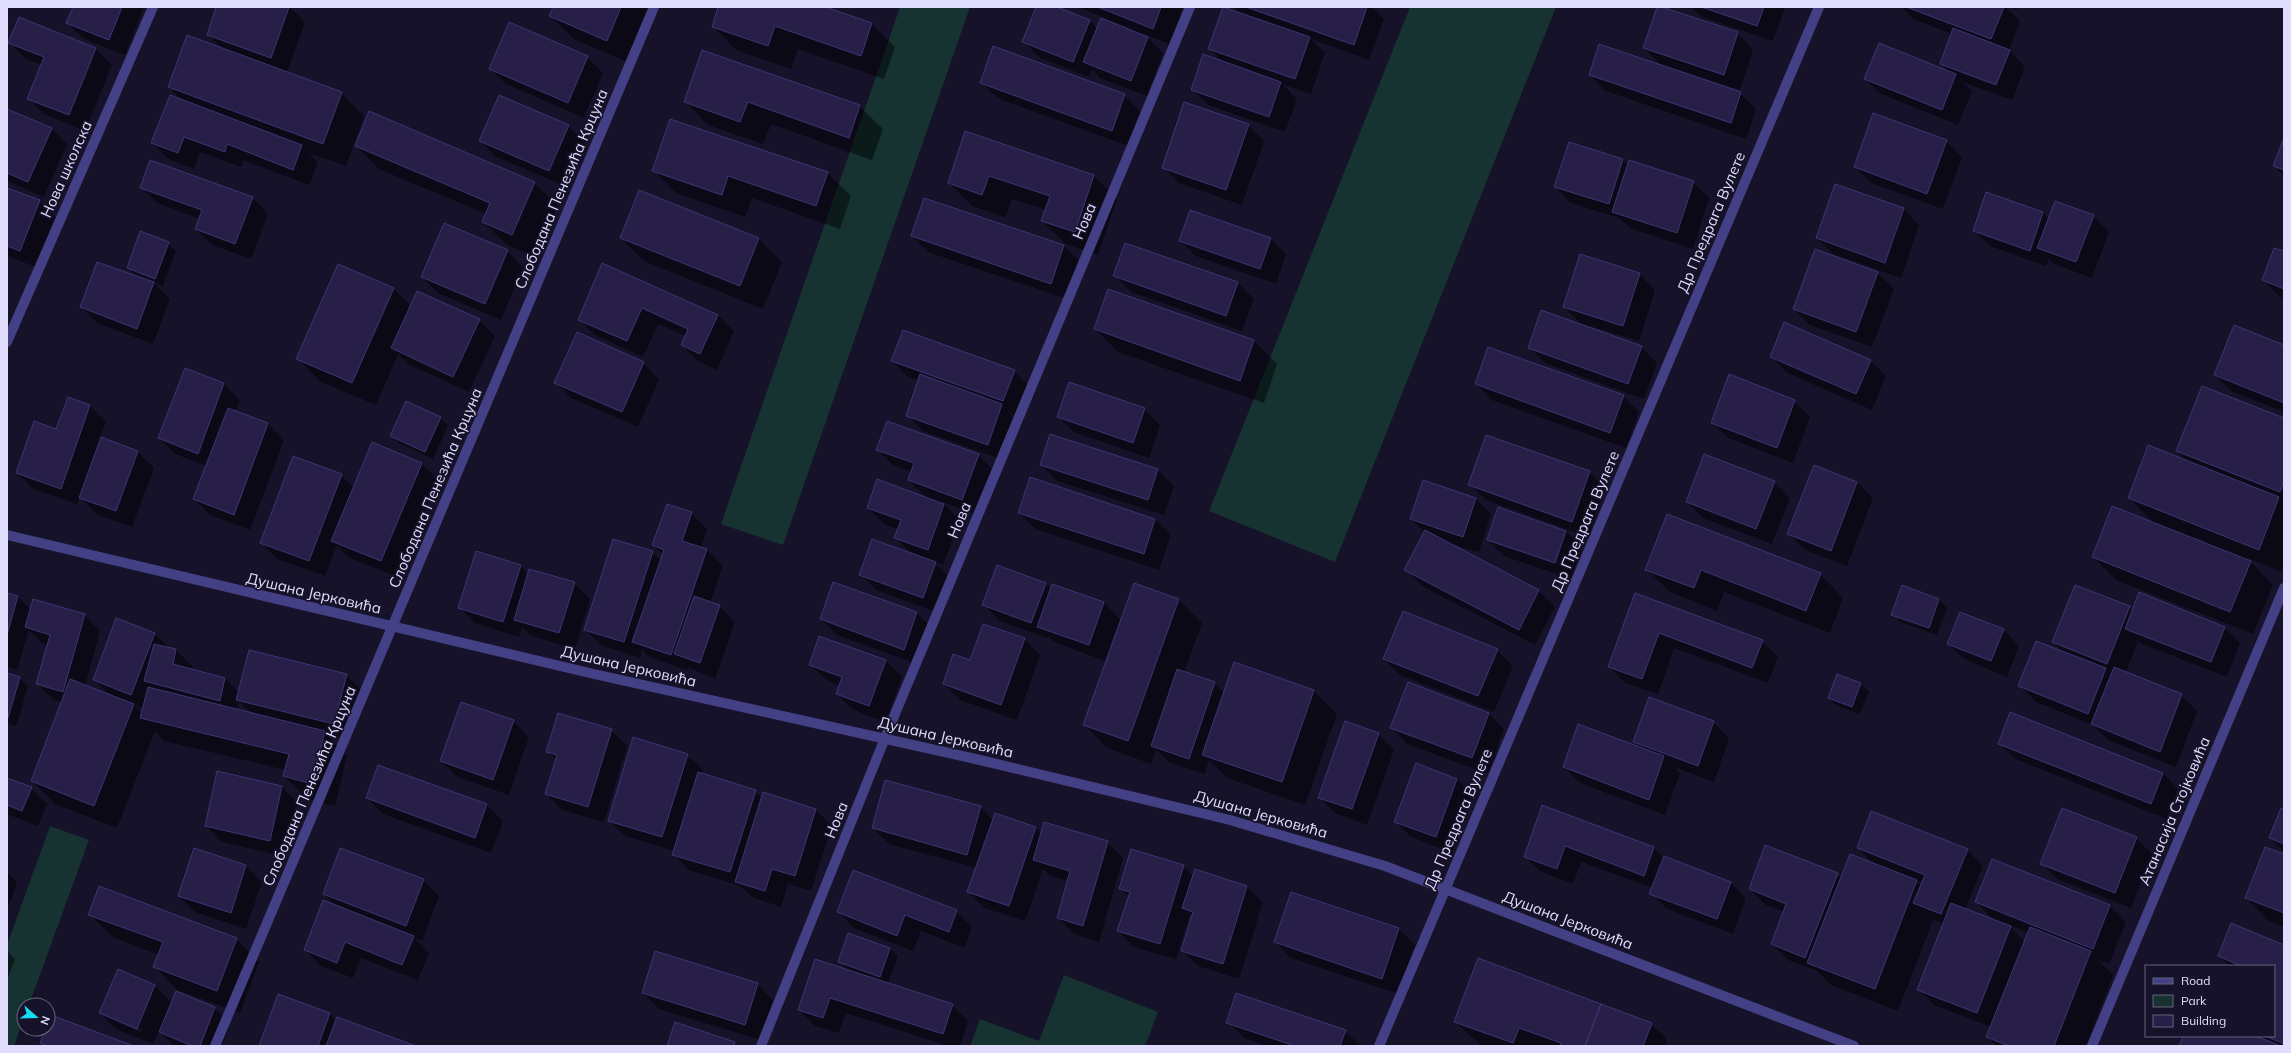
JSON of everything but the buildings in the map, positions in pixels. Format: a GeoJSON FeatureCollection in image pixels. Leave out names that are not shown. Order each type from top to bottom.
{"type":"FeatureCollection","features":[{"type":"Feature","properties":{"kind":"street","name":"Нова школска"},"geometry":{"type":"LineString","coordinates":[[7,342],[153,7]]}},
{"type":"Feature","properties":{"kind":"street","name":"Слободана Пенезића Крцуна"},"geometry":{"type":"LineString","coordinates":[[215,1046],[654,7]]}},
{"type":"Feature","properties":{"kind":"street","name":"Нова"},"geometry":{"type":"LineString","coordinates":[[761,1046],[885,738],[1190,7]]}},
{"type":"Feature","properties":{"kind":"street","name":"Др Предрага Вулете"},"geometry":{"type":"LineString","coordinates":[[1379,1046],[1819,7]]}},
{"type":"Feature","properties":{"kind":"street","name":"Душана Јерковића"},"geometry":{"type":"LineString","coordinates":[[7,535],[393,627],[885,738],[1230,820],[1385,866],[1854,1046]]}},
{"type":"Feature","properties":{"kind":"street","name":"Атанасија Стојковића"},"geometry":{"type":"LineString","coordinates":[[2092,1046],[2284,588]]}},
{"type":"Feature","properties":{"kind":"green space"},"geometry":{"type":"Polygon","coordinates":[[[900,7],[970,7],[783,545],[721,524],[900,7]]]}},
{"type":"Feature","properties":{"kind":"green space"},"geometry":{"type":"Polygon","coordinates":[[[1410,7],[1556,7],[1335,562],[1209,511],[1410,7]]]}},
{"type":"Feature","properties":{"kind":"green space"},"geometry":{"type":"Polygon","coordinates":[[[50,826],[89,840],[32,997],[16,997],[17,1037],[14,1046],[7,1046],[7,945],[50,826]]]}},
{"type":"Feature","properties":{"kind":"green space"},"geometry":{"type":"Polygon","coordinates":[[[1064,975],[1158,1012],[1145,1046],[970,1046],[980,1019],[1039,1041],[1064,975]]]}}]}
